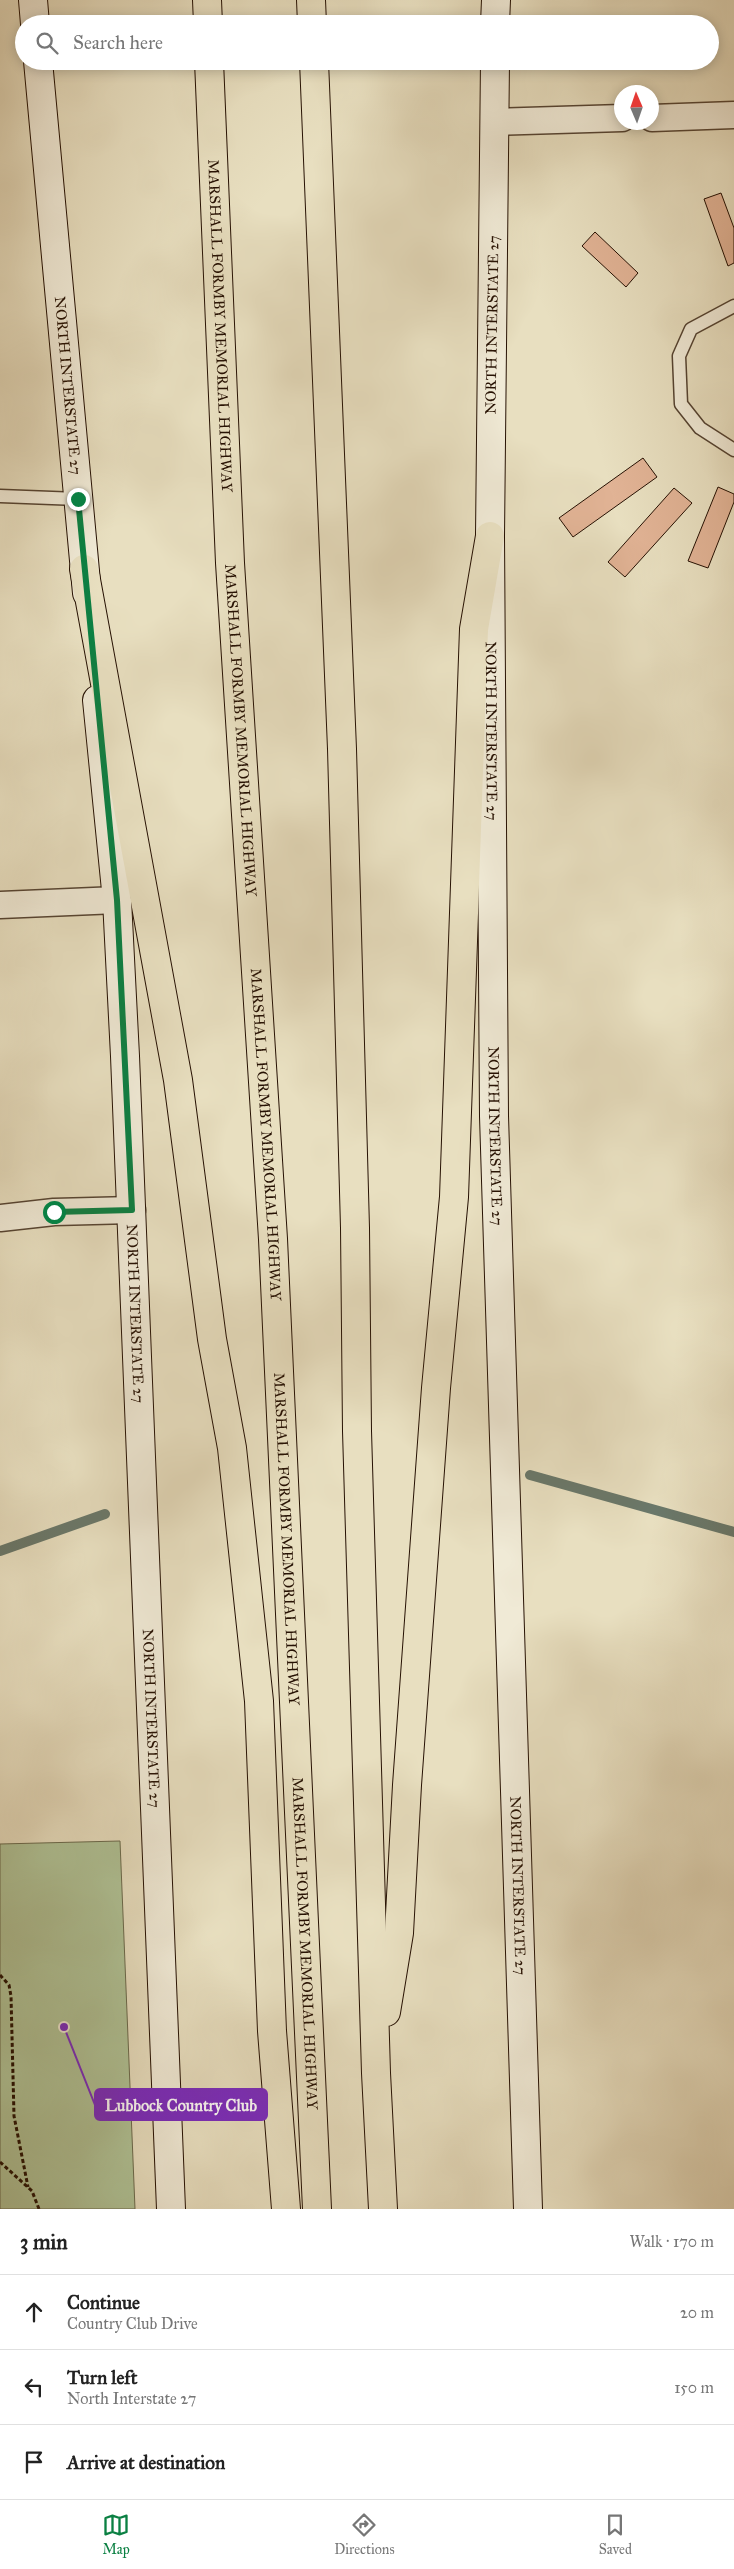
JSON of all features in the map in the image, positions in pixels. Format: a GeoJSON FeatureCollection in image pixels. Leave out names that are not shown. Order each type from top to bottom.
{"type":"FeatureCollection","features":[{"type":"Feature","properties":{"kind":"highway"},"geometry":{"type":"LineString","coordinates":[[206,0],[207,15]]}},
{"type":"Feature","properties":{"kind":"highway"},"geometry":{"type":"LineString","coordinates":[[312,0],[312,15]]}},
{"type":"Feature","properties":{"kind":"highway","name":"MARSHALL FORMBY MEMORIAL HIGHWAY"},"geometry":{"type":"LineString","coordinates":[[209,70],[230,563],[273,1239],[317,2209]]}},
{"type":"Feature","properties":{"kind":"highway"},"geometry":{"type":"LineString","coordinates":[[314,70],[342,759],[355,1228],[358,1450],[376,2072],[383,2209]]}},
{"type":"Feature","properties":{"kind":"highway"},"geometry":{"type":"LineString","coordinates":[[376,2072],[399,1932],[408,1785],[428,1535],[436,1388],[454,1197],[474,629],[490,536]]}},
{"type":"Feature","properties":{"kind":"highway"},"geometry":{"type":"LineString","coordinates":[[84,568],[178,1080],[212,1339],[232,1448],[259,1701],[272,2031],[286,2209]]}},
{"type":"Feature","properties":{"kind":"main road"},"geometry":{"type":"LineString","coordinates":[[34,0],[35,15]]}},
{"type":"Feature","properties":{"kind":"main road"},"geometry":{"type":"LineString","coordinates":[[496,0],[496,15]]}},
{"type":"Feature","properties":{"kind":"main road","name":"NORTH INTERSTATE 27"},"geometry":{"type":"LineString","coordinates":[[39,70],[84,568],[117,900],[132,1210],[171,2209]]}},
{"type":"Feature","properties":{"kind":"main road","name":"NORTH INTERSTATE 27"},"geometry":{"type":"LineString","coordinates":[[495,70],[490,536],[494,1116],[528,2209]]}},
{"type":"Feature","properties":{"kind":"street"},"geometry":{"type":"LineString","coordinates":[[659,118],[734,115]]}},
{"type":"Feature","properties":{"kind":"street"},"geometry":{"type":"LineString","coordinates":[[494,122],[614,118]]}},
{"type":"Feature","properties":{"kind":"street"},"geometry":{"type":"LineString","coordinates":[[0,905],[117,900]]}},
{"type":"Feature","properties":{"kind":"street"},"geometry":{"type":"LineString","coordinates":[[0,1218],[54,1212],[132,1210]]}},
{"type":"Feature","properties":{"kind":"lane"},"geometry":{"type":"LineString","coordinates":[[734,306],[691,328],[679,356],[681,404],[700,428],[734,450]]}},
{"type":"Feature","properties":{"kind":"lane"},"geometry":{"type":"LineString","coordinates":[[0,496],[78,499]]}},
{"type":"Feature","properties":{"kind":"path"},"geometry":{"type":"LineString","coordinates":[[0,1975],[9,1985],[11,1996],[14,2116],[28,2187]]}},
{"type":"Feature","properties":{"kind":"path"},"geometry":{"type":"LineString","coordinates":[[0,2162],[28,2187],[38,2202],[39,2209]]}},
{"type":"Feature","properties":{"kind":"green space"},"geometry":{"type":"Polygon","coordinates":[[[120,1841],[135,2209],[0,2209],[0,1844],[120,1841]]]}},
{"type":"Feature","properties":{"kind":"building"},"geometry":{"type":"Polygon","coordinates":[[[721,193],[734,228],[734,263],[728,266],[704,199],[721,193]]]}},
{"type":"Feature","properties":{"kind":"building"},"geometry":{"type":"Polygon","coordinates":[[[595,232],[638,273],[626,287],[582,246],[595,232]]]}},
{"type":"Feature","properties":{"kind":"building"},"geometry":{"type":"Polygon","coordinates":[[[643,458],[657,477],[573,537],[559,518],[643,458]]]}},
{"type":"Feature","properties":{"kind":"building"},"geometry":{"type":"Polygon","coordinates":[[[718,487],[734,494],[734,502],[708,568],[688,561],[718,487]]]}},
{"type":"Feature","properties":{"kind":"building"},"geometry":{"type":"Polygon","coordinates":[[[674,488],[692,503],[625,577],[608,562],[674,488]]]}},
{"type":"Feature","properties":{"kind":"waterway"},"geometry":{"type":"LineString","coordinates":[[530,1475],[734,1532]]}},
{"type":"Feature","properties":{"kind":"waterway"},"geometry":{"type":"LineString","coordinates":[[0,1551],[105,1514]]}},
{"type":"Feature","properties":{"kind":"place","name":"Lubbock Country Club"},"geometry":{"type":"Point","coordinates":[64,2027]}},
{"type":"Feature","properties":{"kind":"route"},"geometry":{"type":"LineString","coordinates":[[54,1212],[132,1210],[117,900],[78,499]]}}]}
